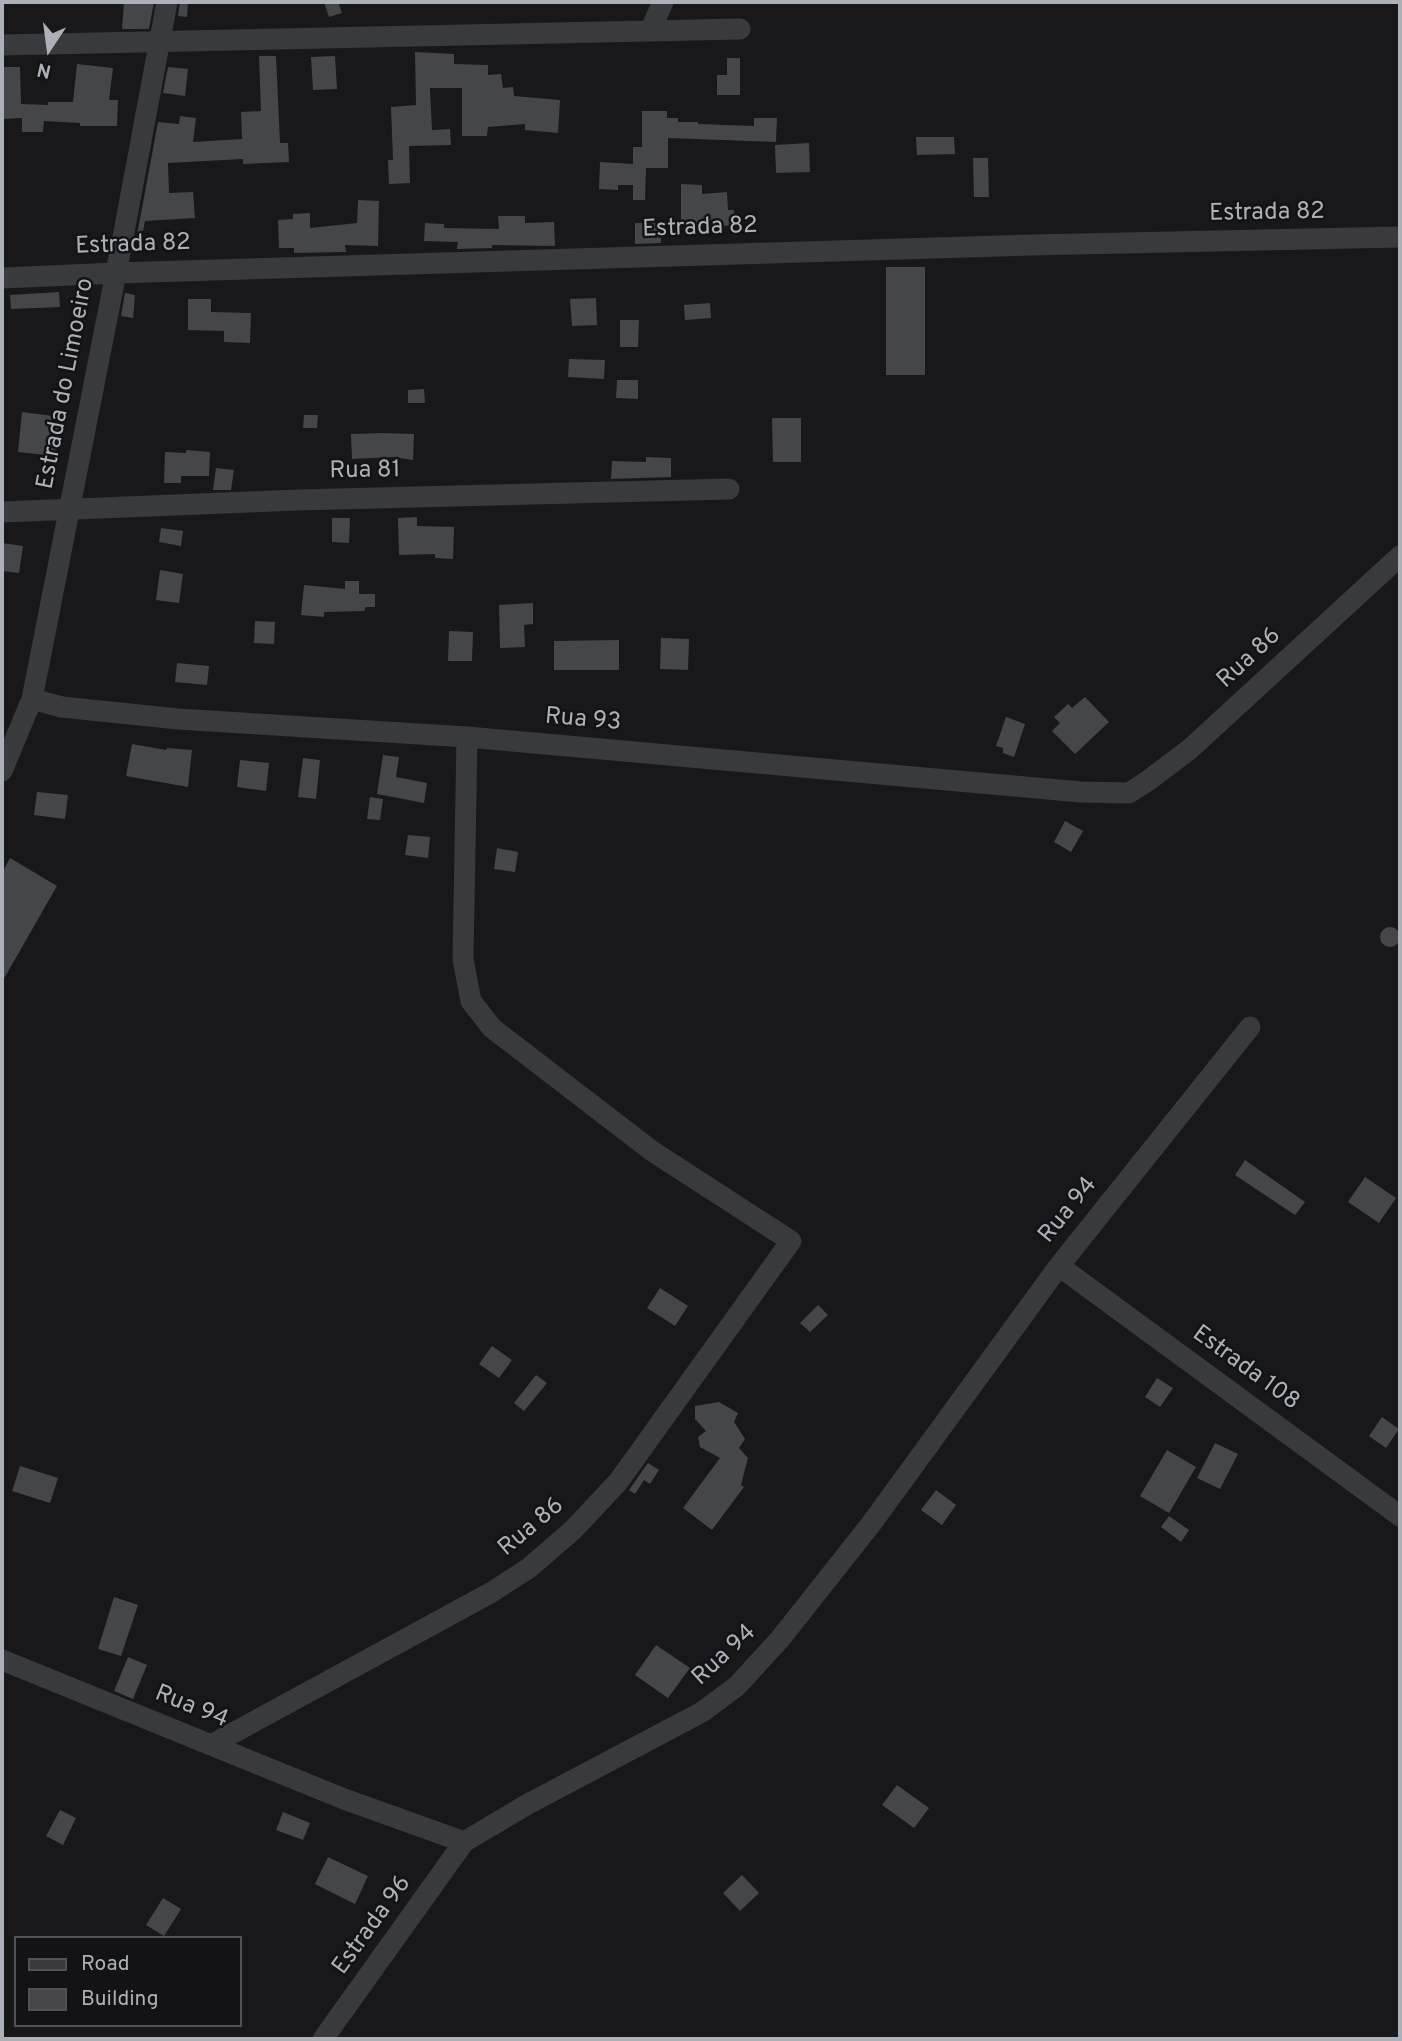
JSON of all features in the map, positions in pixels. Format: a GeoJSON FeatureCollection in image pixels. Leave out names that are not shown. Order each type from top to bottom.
{"type":"FeatureCollection","features":[{"type":"Feature","properties":{"kind":"street","name":"Estrada do Limoeiro"},"geometry":{"type":"LineString","coordinates":[[2,771],[32,699],[167,2]]}},
{"type":"Feature","properties":{"kind":"street"},"geometry":{"type":"LineString","coordinates":[[650,30],[663,2]]}},
{"type":"Feature","properties":{"kind":"street"},"geometry":{"type":"LineString","coordinates":[[2,45],[740,29]]}},
{"type":"Feature","properties":{"kind":"street","name":"Estrada 82"},"geometry":{"type":"LineString","coordinates":[[2,278],[116,272],[1018,245],[1400,237]]}},
{"type":"Feature","properties":{"kind":"street","name":"Rua 81"},"geometry":{"type":"LineString","coordinates":[[2,512],[298,499],[729,489]]}},
{"type":"Feature","properties":{"kind":"street","name":"Rua 86"},"geometry":{"type":"LineString","coordinates":[[1129,793],[1190,749],[1400,556]]}},
{"type":"Feature","properties":{"kind":"street","name":"Rua 93"},"geometry":{"type":"LineString","coordinates":[[32,699],[62,707],[178,719],[467,737],[1068,791],[1129,793]]}},
{"type":"Feature","properties":{"kind":"street","name":"Rua 86"},"geometry":{"type":"LineString","coordinates":[[211,1745],[492,1592],[529,1568],[573,1530],[618,1482],[792,1241],[652,1151],[492,1028],[471,1001],[463,960],[467,737]]}},
{"type":"Feature","properties":{"kind":"street","name":"Rua 94"},"geometry":{"type":"LineString","coordinates":[[2,1660],[344,1799],[464,1842],[528,1804],[702,1712],[737,1686],[780,1639],[871,1524],[1059,1265],[1250,1027]]}},
{"type":"Feature","properties":{"kind":"street","name":"Estrada 108"},"geometry":{"type":"LineString","coordinates":[[1059,1265],[1400,1516]]}},
{"type":"Feature","properties":{"kind":"street","name":"Estrada 96"},"geometry":{"type":"LineString","coordinates":[[323,2039],[464,1842]]}},
{"type":"Feature","properties":{"kind":"building"},"geometry":{"type":"Polygon","coordinates":[[[124,2],[154,2],[149,29],[122,29],[124,2]]]}},
{"type":"Feature","properties":{"kind":"building"},"geometry":{"type":"Polygon","coordinates":[[[180,2],[188,2],[187,17],[178,16],[180,2]]]}},
{"type":"Feature","properties":{"kind":"building"},"geometry":{"type":"Polygon","coordinates":[[[324,2],[338,2],[342,13],[329,17],[324,2]]]}},
{"type":"Feature","properties":{"kind":"building"},"geometry":{"type":"Polygon","coordinates":[[[415,52],[454,54],[454,64],[488,65],[488,75],[501,74],[503,88],[513,87],[514,96],[560,100],[558,133],[525,130],[525,124],[488,127],[487,136],[462,136],[462,88],[430,88],[432,130],[450,129],[451,145],[409,146],[410,183],[389,184],[388,160],[393,160],[391,107],[416,105],[415,52]]]}},
{"type":"Feature","properties":{"kind":"building"},"geometry":{"type":"Polygon","coordinates":[[[259,56],[276,56],[280,143],[288,143],[289,162],[243,164],[243,159],[168,163],[169,193],[193,192],[195,218],[145,221],[142,236],[137,235],[158,122],[179,124],[180,116],[196,118],[193,142],[242,139],[241,112],[261,111],[259,56]]]}},
{"type":"Feature","properties":{"kind":"building"},"geometry":{"type":"Polygon","coordinates":[[[335,56],[337,89],[313,90],[311,57],[335,56]]]}},
{"type":"Feature","properties":{"kind":"building"},"geometry":{"type":"Polygon","coordinates":[[[727,58],[740,58],[740,95],[717,95],[717,75],[727,75],[727,58]]]}},
{"type":"Feature","properties":{"kind":"building"},"geometry":{"type":"Polygon","coordinates":[[[77,64],[113,68],[109,100],[118,100],[117,126],[80,126],[80,123],[44,121],[43,132],[22,132],[22,118],[2,119],[3,67],[20,67],[21,104],[48,105],[48,102],[73,102],[77,64]]]}},
{"type":"Feature","properties":{"kind":"building"},"geometry":{"type":"Polygon","coordinates":[[[168,67],[188,69],[185,96],[163,93],[168,67]]]}},
{"type":"Feature","properties":{"kind":"building"},"geometry":{"type":"Polygon","coordinates":[[[642,111],[667,111],[667,118],[698,124],[754,126],[754,118],[777,118],[776,142],[668,138],[668,168],[646,168],[645,200],[633,200],[633,185],[618,185],[618,190],[599,189],[600,162],[633,164],[633,147],[642,147],[642,111]]]}},
{"type":"Feature","properties":{"kind":"building"},"geometry":{"type":"Polygon","coordinates":[[[916,137],[954,137],[955,154],[917,155],[916,137]]]}},
{"type":"Feature","properties":{"kind":"building"},"geometry":{"type":"Polygon","coordinates":[[[809,143],[810,172],[776,173],[775,145],[809,143]]]}},
{"type":"Feature","properties":{"kind":"building"},"geometry":{"type":"Polygon","coordinates":[[[973,158],[988,158],[989,197],[974,197],[973,158]]]}},
{"type":"Feature","properties":{"kind":"building"},"geometry":{"type":"Polygon","coordinates":[[[681,184],[702,185],[702,194],[727,192],[728,210],[734,210],[736,225],[681,225],[681,184]]]}},
{"type":"Feature","properties":{"kind":"building"},"geometry":{"type":"Polygon","coordinates":[[[358,200],[379,201],[378,246],[345,245],[346,252],[294,253],[294,248],[279,248],[278,220],[293,219],[293,214],[310,213],[310,228],[357,223],[358,200]]]}},
{"type":"Feature","properties":{"kind":"building"},"geometry":{"type":"Polygon","coordinates":[[[498,216],[525,216],[525,223],[554,222],[555,246],[492,245],[492,248],[457,249],[458,242],[424,241],[425,223],[444,224],[444,228],[499,229],[498,216]]]}},
{"type":"Feature","properties":{"kind":"building"},"geometry":{"type":"Polygon","coordinates":[[[635,223],[661,223],[661,243],[635,244],[635,223]]]}},
{"type":"Feature","properties":{"kind":"building"},"geometry":{"type":"Polygon","coordinates":[[[886,267],[925,267],[925,375],[886,375],[886,267]]]}},
{"type":"Feature","properties":{"kind":"building"},"geometry":{"type":"Polygon","coordinates":[[[59,292],[60,307],[11,309],[10,295],[59,292]]]}},
{"type":"Feature","properties":{"kind":"building"},"geometry":{"type":"Polygon","coordinates":[[[125,293],[135,295],[133,318],[121,316],[125,293]]]}},
{"type":"Feature","properties":{"kind":"building"},"geometry":{"type":"Polygon","coordinates":[[[596,298],[597,325],[572,326],[570,299],[596,298]]]}},
{"type":"Feature","properties":{"kind":"building"},"geometry":{"type":"Polygon","coordinates":[[[188,299],[211,299],[211,312],[251,313],[250,343],[224,342],[224,331],[188,330],[188,299]]]}},
{"type":"Feature","properties":{"kind":"building"},"geometry":{"type":"Polygon","coordinates":[[[710,303],[711,318],[685,320],[684,305],[710,303]]]}},
{"type":"Feature","properties":{"kind":"building"},"geometry":{"type":"Polygon","coordinates":[[[620,320],[639,320],[638,347],[620,347],[620,320]]]}},
{"type":"Feature","properties":{"kind":"building"},"geometry":{"type":"Polygon","coordinates":[[[569,359],[605,360],[604,379],[568,377],[569,359]]]}},
{"type":"Feature","properties":{"kind":"building"},"geometry":{"type":"Polygon","coordinates":[[[617,380],[638,380],[638,399],[616,398],[617,380]]]}},
{"type":"Feature","properties":{"kind":"building"},"geometry":{"type":"Polygon","coordinates":[[[424,389],[425,403],[408,403],[408,390],[424,389]]]}},
{"type":"Feature","properties":{"kind":"building"},"geometry":{"type":"Polygon","coordinates":[[[22,412],[60,417],[55,456],[18,452],[22,412]]]}},
{"type":"Feature","properties":{"kind":"building"},"geometry":{"type":"Polygon","coordinates":[[[304,415],[318,415],[317,428],[303,428],[304,415]]]}},
{"type":"Feature","properties":{"kind":"building"},"geometry":{"type":"Polygon","coordinates":[[[772,418],[801,418],[801,462],[773,462],[772,418]]]}},
{"type":"Feature","properties":{"kind":"building"},"geometry":{"type":"Polygon","coordinates":[[[351,434],[414,434],[413,460],[392,457],[352,459],[351,434]]]}},
{"type":"Feature","properties":{"kind":"building"},"geometry":{"type":"Polygon","coordinates":[[[186,450],[210,452],[209,476],[181,476],[181,483],[164,483],[165,452],[186,453],[186,450]]]}},
{"type":"Feature","properties":{"kind":"building"},"geometry":{"type":"Polygon","coordinates":[[[646,457],[671,458],[671,477],[611,479],[612,461],[646,462],[646,457]]]}},
{"type":"Feature","properties":{"kind":"building"},"geometry":{"type":"Polygon","coordinates":[[[216,468],[234,470],[231,490],[213,490],[216,468]]]}},
{"type":"Feature","properties":{"kind":"building"},"geometry":{"type":"Polygon","coordinates":[[[417,517],[417,526],[454,527],[453,559],[435,558],[435,554],[399,555],[398,518],[417,517]]]}},
{"type":"Feature","properties":{"kind":"building"},"geometry":{"type":"Polygon","coordinates":[[[332,518],[350,518],[349,543],[332,542],[332,518]]]}},
{"type":"Feature","properties":{"kind":"building"},"geometry":{"type":"Polygon","coordinates":[[[161,528],[183,531],[181,546],[159,542],[161,528]]]}},
{"type":"Feature","properties":{"kind":"building"},"geometry":{"type":"Polygon","coordinates":[[[2,543],[23,546],[19,573],[2,571],[2,543]]]}},
{"type":"Feature","properties":{"kind":"building"},"geometry":{"type":"Polygon","coordinates":[[[160,570],[183,574],[179,603],[156,600],[160,570]]]}},
{"type":"Feature","properties":{"kind":"building"},"geometry":{"type":"Polygon","coordinates":[[[345,581],[359,581],[359,594],[375,594],[375,607],[366,607],[364,611],[324,612],[324,617],[301,615],[304,585],[345,589],[345,581]]]}},
{"type":"Feature","properties":{"kind":"building"},"geometry":{"type":"Polygon","coordinates":[[[533,603],[533,624],[524,625],[525,647],[500,648],[499,605],[533,603]]]}},
{"type":"Feature","properties":{"kind":"building"},"geometry":{"type":"Polygon","coordinates":[[[255,621],[275,622],[274,644],[254,643],[255,621]]]}},
{"type":"Feature","properties":{"kind":"building"},"geometry":{"type":"Polygon","coordinates":[[[449,631],[473,632],[472,661],[448,661],[449,631]]]}},
{"type":"Feature","properties":{"kind":"building"},"geometry":{"type":"Polygon","coordinates":[[[661,638],[689,639],[688,670],[660,669],[661,638]]]}},
{"type":"Feature","properties":{"kind":"building"},"geometry":{"type":"Polygon","coordinates":[[[619,640],[619,670],[554,670],[554,641],[619,640]]]}},
{"type":"Feature","properties":{"kind":"building"},"geometry":{"type":"Polygon","coordinates":[[[177,663],[209,666],[207,685],[175,682],[177,663]]]}},
{"type":"Feature","properties":{"kind":"building"},"geometry":{"type":"Polygon","coordinates":[[[1085,697],[1109,722],[1075,754],[1052,731],[1060,723],[1054,717],[1068,704],[1072,708],[1085,697]]]}},
{"type":"Feature","properties":{"kind":"building"},"geometry":{"type":"Polygon","coordinates":[[[1006,717],[1025,724],[1014,757],[1003,753],[1003,748],[996,746],[1006,717]]]}},
{"type":"Feature","properties":{"kind":"building"},"geometry":{"type":"Polygon","coordinates":[[[132,744],[166,750],[192,750],[188,787],[126,776],[132,744]]]}},
{"type":"Feature","properties":{"kind":"building"},"geometry":{"type":"Polygon","coordinates":[[[383,755],[399,757],[396,777],[427,783],[424,803],[377,794],[383,755]]]}},
{"type":"Feature","properties":{"kind":"building"},"geometry":{"type":"Polygon","coordinates":[[[303,758],[320,760],[316,799],[298,797],[303,758]]]}},
{"type":"Feature","properties":{"kind":"building"},"geometry":{"type":"Polygon","coordinates":[[[240,760],[269,763],[266,791],[237,787],[240,760]]]}},
{"type":"Feature","properties":{"kind":"building"},"geometry":{"type":"Polygon","coordinates":[[[37,792],[68,795],[65,819],[34,815],[37,792]]]}},
{"type":"Feature","properties":{"kind":"building"},"geometry":{"type":"Polygon","coordinates":[[[370,797],[383,799],[380,820],[367,819],[370,797]]]}},
{"type":"Feature","properties":{"kind":"building"},"geometry":{"type":"Polygon","coordinates":[[[1065,821],[1083,831],[1071,852],[1054,842],[1065,821]]]}},
{"type":"Feature","properties":{"kind":"building"},"geometry":{"type":"Polygon","coordinates":[[[408,835],[430,837],[428,858],[405,855],[408,835]]]}},
{"type":"Feature","properties":{"kind":"building"},"geometry":{"type":"Polygon","coordinates":[[[497,848],[518,852],[515,872],[494,869],[497,848]]]}},
{"type":"Feature","properties":{"kind":"building"},"geometry":{"type":"Polygon","coordinates":[[[10,858],[57,886],[2,982],[2,873],[10,858]]]}},
{"type":"Feature","properties":{"kind":"building"},"geometry":{"type":"Polygon","coordinates":[[[1390,927],[1397,930],[1400,937],[1397,944],[1390,947],[1383,944],[1380,937],[1383,930],[1390,927]]]}},
{"type":"Feature","properties":{"kind":"building"},"geometry":{"type":"Polygon","coordinates":[[[1245,1160],[1305,1202],[1295,1215],[1235,1175],[1245,1160]]]}},
{"type":"Feature","properties":{"kind":"building"},"geometry":{"type":"Polygon","coordinates":[[[1365,1177],[1396,1198],[1379,1223],[1348,1202],[1365,1177]]]}},
{"type":"Feature","properties":{"kind":"building"},"geometry":{"type":"Polygon","coordinates":[[[660,1288],[688,1306],[675,1326],[647,1308],[660,1288]]]}},
{"type":"Feature","properties":{"kind":"building"},"geometry":{"type":"Polygon","coordinates":[[[818,1305],[828,1315],[810,1332],[800,1323],[818,1305]]]}},
{"type":"Feature","properties":{"kind":"building"},"geometry":{"type":"Polygon","coordinates":[[[492,1346],[512,1360],[499,1378],[479,1364],[492,1346]]]}},
{"type":"Feature","properties":{"kind":"building"},"geometry":{"type":"Polygon","coordinates":[[[536,1375],[547,1383],[524,1411],[514,1403],[536,1375]]]}},
{"type":"Feature","properties":{"kind":"building"},"geometry":{"type":"Polygon","coordinates":[[[1157,1378],[1173,1388],[1160,1407],[1145,1397],[1157,1378]]]}},
{"type":"Feature","properties":{"kind":"building"},"geometry":{"type":"Polygon","coordinates":[[[719,1402],[738,1413],[734,1422],[745,1439],[739,1448],[748,1458],[741,1485],[744,1487],[712,1530],[683,1508],[720,1458],[700,1447],[698,1437],[706,1431],[695,1419],[695,1406],[719,1402]]]}},
{"type":"Feature","properties":{"kind":"building"},"geometry":{"type":"Polygon","coordinates":[[[1382,1417],[1399,1429],[1386,1448],[1369,1436],[1382,1417]]]}},
{"type":"Feature","properties":{"kind":"building"},"geometry":{"type":"Polygon","coordinates":[[[1215,1443],[1238,1454],[1220,1489],[1197,1478],[1215,1443]]]}},
{"type":"Feature","properties":{"kind":"building"},"geometry":{"type":"Polygon","coordinates":[[[1167,1450],[1196,1467],[1169,1513],[1140,1496],[1167,1450]]]}},
{"type":"Feature","properties":{"kind":"building"},"geometry":{"type":"Polygon","coordinates":[[[648,1463],[659,1470],[650,1484],[644,1480],[635,1494],[629,1490],[648,1463]]]}},
{"type":"Feature","properties":{"kind":"building"},"geometry":{"type":"Polygon","coordinates":[[[20,1466],[58,1478],[50,1503],[12,1491],[20,1466]]]}},
{"type":"Feature","properties":{"kind":"building"},"geometry":{"type":"Polygon","coordinates":[[[936,1490],[956,1505],[942,1525],[921,1510],[936,1490]]]}},
{"type":"Feature","properties":{"kind":"building"},"geometry":{"type":"Polygon","coordinates":[[[1169,1516],[1189,1530],[1181,1542],[1161,1527],[1169,1516]]]}},
{"type":"Feature","properties":{"kind":"building"},"geometry":{"type":"Polygon","coordinates":[[[114,1597],[138,1605],[121,1656],[98,1649],[114,1597]]]}},
{"type":"Feature","properties":{"kind":"building"},"geometry":{"type":"Polygon","coordinates":[[[656,1645],[690,1668],[668,1698],[635,1675],[656,1645]]]}},
{"type":"Feature","properties":{"kind":"building"},"geometry":{"type":"Polygon","coordinates":[[[128,1657],[147,1665],[133,1699],[114,1691],[128,1657]]]}},
{"type":"Feature","properties":{"kind":"building"},"geometry":{"type":"Polygon","coordinates":[[[897,1785],[929,1808],[914,1828],[882,1805],[897,1785]]]}},
{"type":"Feature","properties":{"kind":"building"},"geometry":{"type":"Polygon","coordinates":[[[60,1810],[76,1818],[63,1845],[46,1836],[60,1810]]]}},
{"type":"Feature","properties":{"kind":"building"},"geometry":{"type":"Polygon","coordinates":[[[283,1812],[310,1823],[303,1840],[276,1830],[283,1812]]]}},
{"type":"Feature","properties":{"kind":"building"},"geometry":{"type":"Polygon","coordinates":[[[328,1857],[368,1876],[355,1904],[315,1884],[328,1857]]]}},
{"type":"Feature","properties":{"kind":"building"},"geometry":{"type":"Polygon","coordinates":[[[742,1875],[759,1893],[740,1911],[723,1893],[742,1875]]]}},
{"type":"Feature","properties":{"kind":"building"},"geometry":{"type":"Polygon","coordinates":[[[163,1898],[181,1909],[164,1936],[146,1925],[163,1898]]]}}]}
